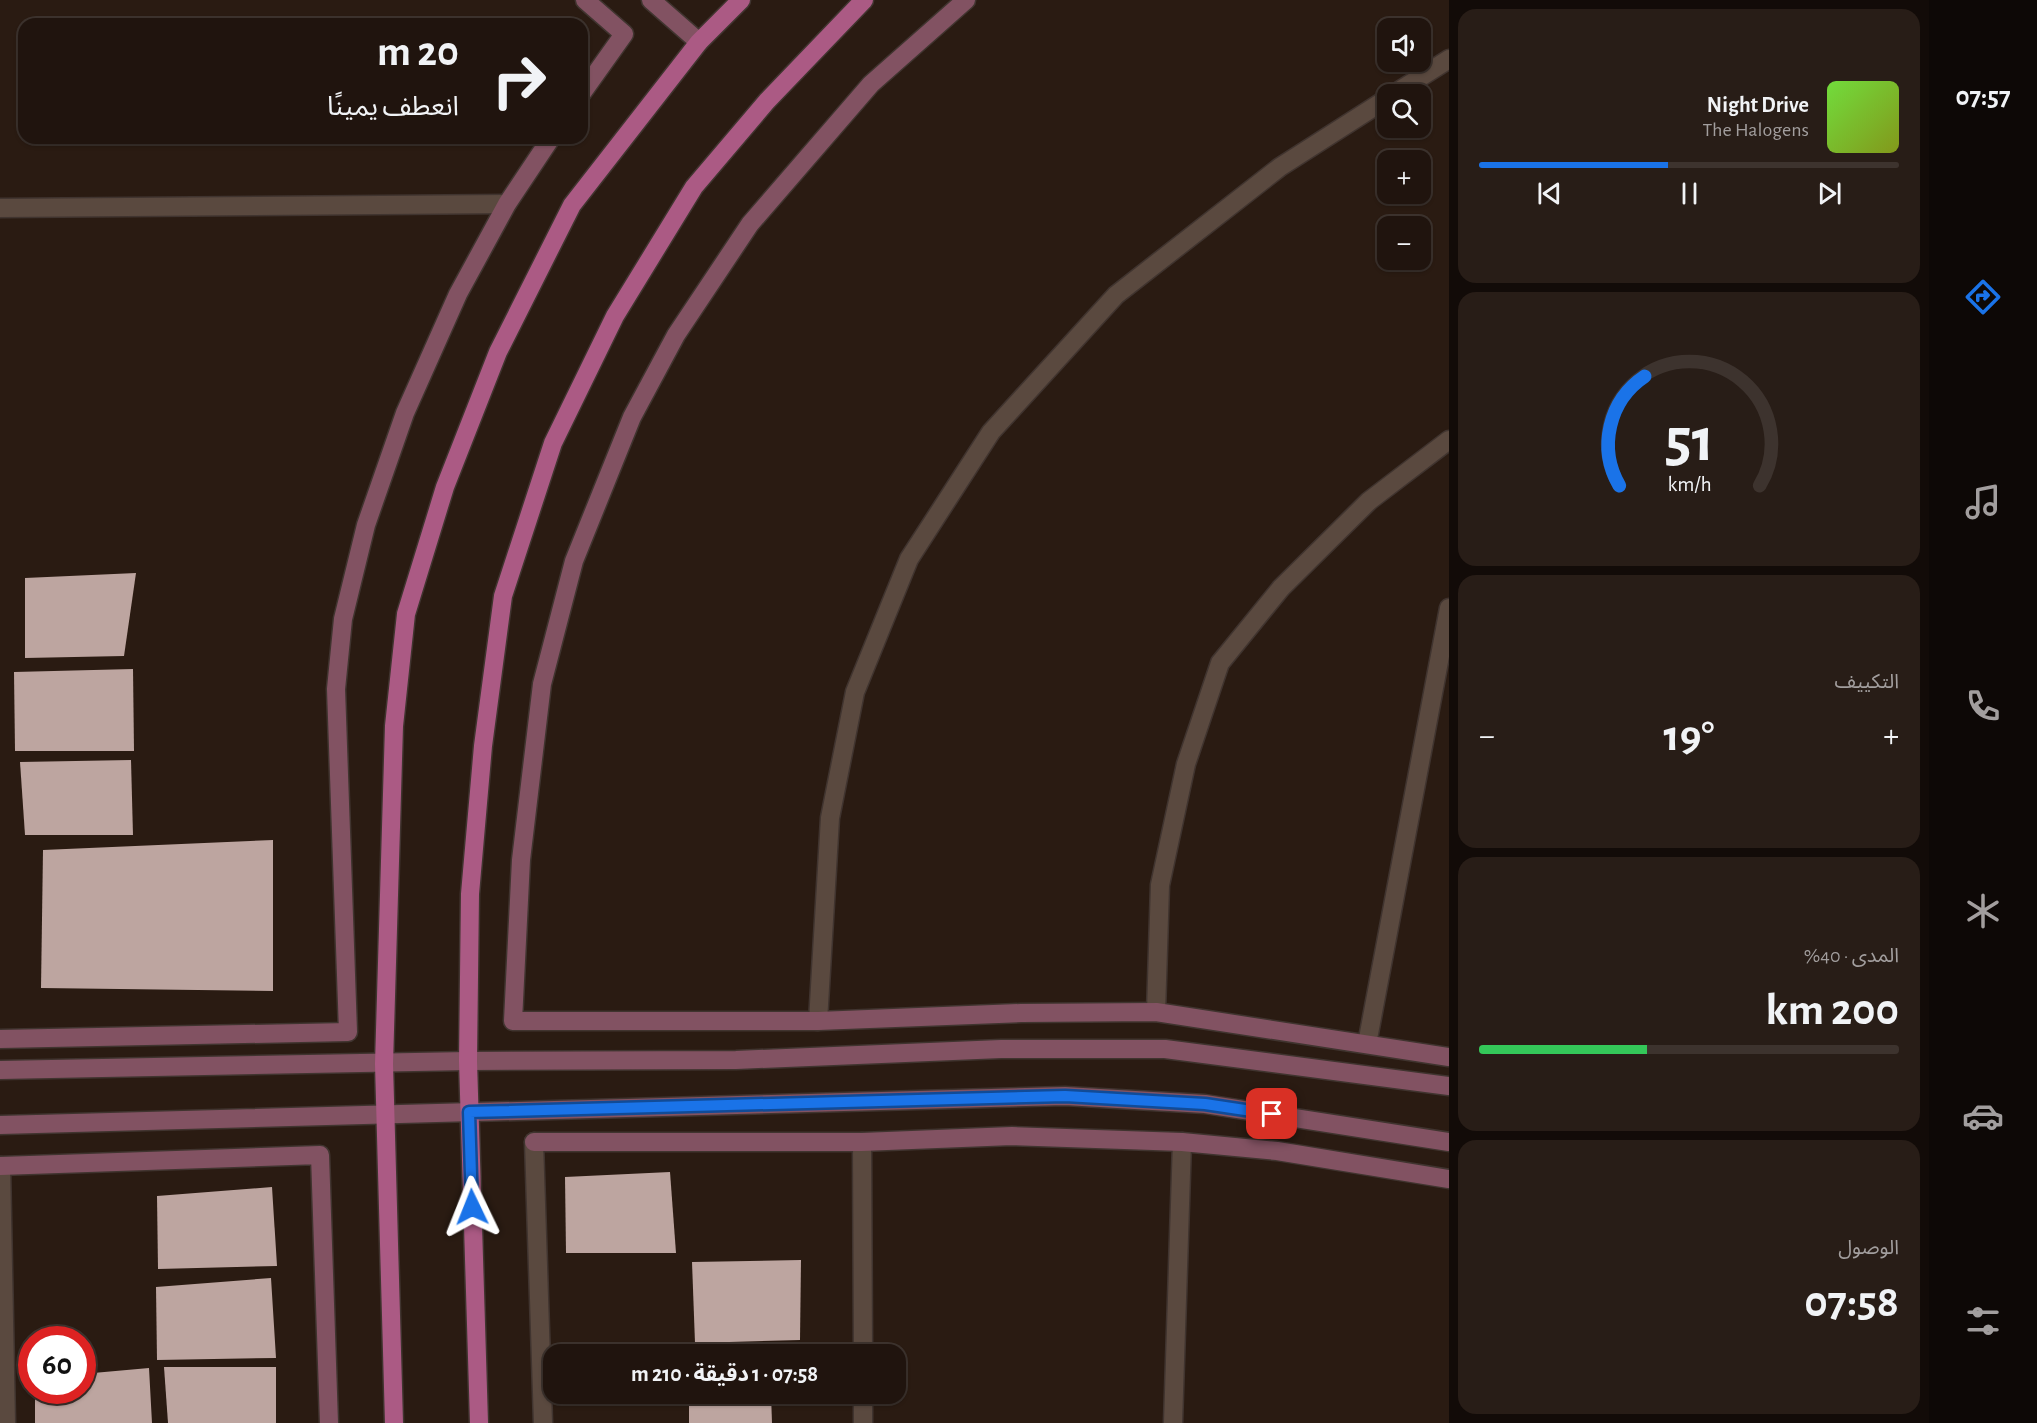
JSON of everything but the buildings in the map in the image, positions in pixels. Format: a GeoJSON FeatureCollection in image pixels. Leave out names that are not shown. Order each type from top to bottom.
{"type":"FeatureCollection","features":[{"type":"Feature","properties":{"kind":"main road"},"geometry":{"type":"LineString","coordinates":[[585,0],[624,34],[588,85]]}},
{"type":"Feature","properties":{"kind":"main road"},"geometry":{"type":"LineString","coordinates":[[651,0],[699,42]]}},
{"type":"Feature","properties":{"kind":"main road"},"geometry":{"type":"LineString","coordinates":[[479,1423],[468,1061],[470,894],[483,746],[503,596],[553,443],[615,316],[694,187],[767,101],[864,0]]}},
{"type":"Feature","properties":{"kind":"main road"},"geometry":{"type":"LineString","coordinates":[[966,0],[952,10],[863,93],[750,224],[676,335],[632,417],[574,561],[542,684],[521,860],[513,1021],[818,1021],[1010,1014],[1156,1012],[1449,1057]]}},
{"type":"Feature","properties":{"kind":"main road"},"geometry":{"type":"LineString","coordinates":[[394,1423],[384,1064],[396,715],[406,614],[438,508],[498,352],[572,205],[699,42],[737,1]]}},
{"type":"Feature","properties":{"kind":"main road"},"geometry":{"type":"LineString","coordinates":[[0,1039],[348,1032],[336,689],[343,619],[366,525],[405,412],[459,294],[507,204],[547,144]]}},
{"type":"Feature","properties":{"kind":"main road"},"geometry":{"type":"LineString","coordinates":[[0,1070],[468,1061],[736,1060],[1001,1048],[1164,1049],[1449,1086]]}},
{"type":"Feature","properties":{"kind":"main road"},"geometry":{"type":"LineString","coordinates":[[0,1125],[1065,1096],[1205,1104],[1449,1142]]}},
{"type":"Feature","properties":{"kind":"main road"},"geometry":{"type":"LineString","coordinates":[[534,1142],[862,1142],[1012,1136],[1182,1142],[1277,1151],[1449,1179]]}},
{"type":"Feature","properties":{"kind":"main road"},"geometry":{"type":"LineString","coordinates":[[0,1166],[320,1155],[329,1423]]}},
{"type":"Feature","properties":{"kind":"street"},"geometry":{"type":"LineString","coordinates":[[1410,84],[1449,59]]}},
{"type":"Feature","properties":{"kind":"street"},"geometry":{"type":"LineString","coordinates":[[818,1021],[830,818],[855,692],[909,560],[991,432],[1116,295],[1280,167],[1377,105]]}},
{"type":"Feature","properties":{"kind":"street"},"geometry":{"type":"LineString","coordinates":[[0,208],[507,204]]}},
{"type":"Feature","properties":{"kind":"street"},"geometry":{"type":"LineString","coordinates":[[1156,1012],[1160,885],[1186,764],[1220,663],[1281,588],[1369,501],[1449,440]]}},
{"type":"Feature","properties":{"kind":"street"},"geometry":{"type":"LineString","coordinates":[[1367,1044],[1449,608]]}},
{"type":"Feature","properties":{"kind":"street"},"geometry":{"type":"LineString","coordinates":[[534,1142],[543,1423]]}},
{"type":"Feature","properties":{"kind":"street"},"geometry":{"type":"LineString","coordinates":[[862,1142],[863,1344]]}},
{"type":"Feature","properties":{"kind":"street"},"geometry":{"type":"LineString","coordinates":[[1173,1423],[1182,1142]]}},
{"type":"Feature","properties":{"kind":"street"},"geometry":{"type":"LineString","coordinates":[[0,1166],[6,1423]]}},
{"type":"Feature","properties":{"kind":"street"},"geometry":{"type":"LineString","coordinates":[[863,1404],[863,1423]]}},
{"type":"Feature","properties":{"kind":"route"},"geometry":{"type":"LineString","coordinates":[[472,1207],[469,1112],[1065,1096],[1205,1104],[1272,1114]]}}]}
